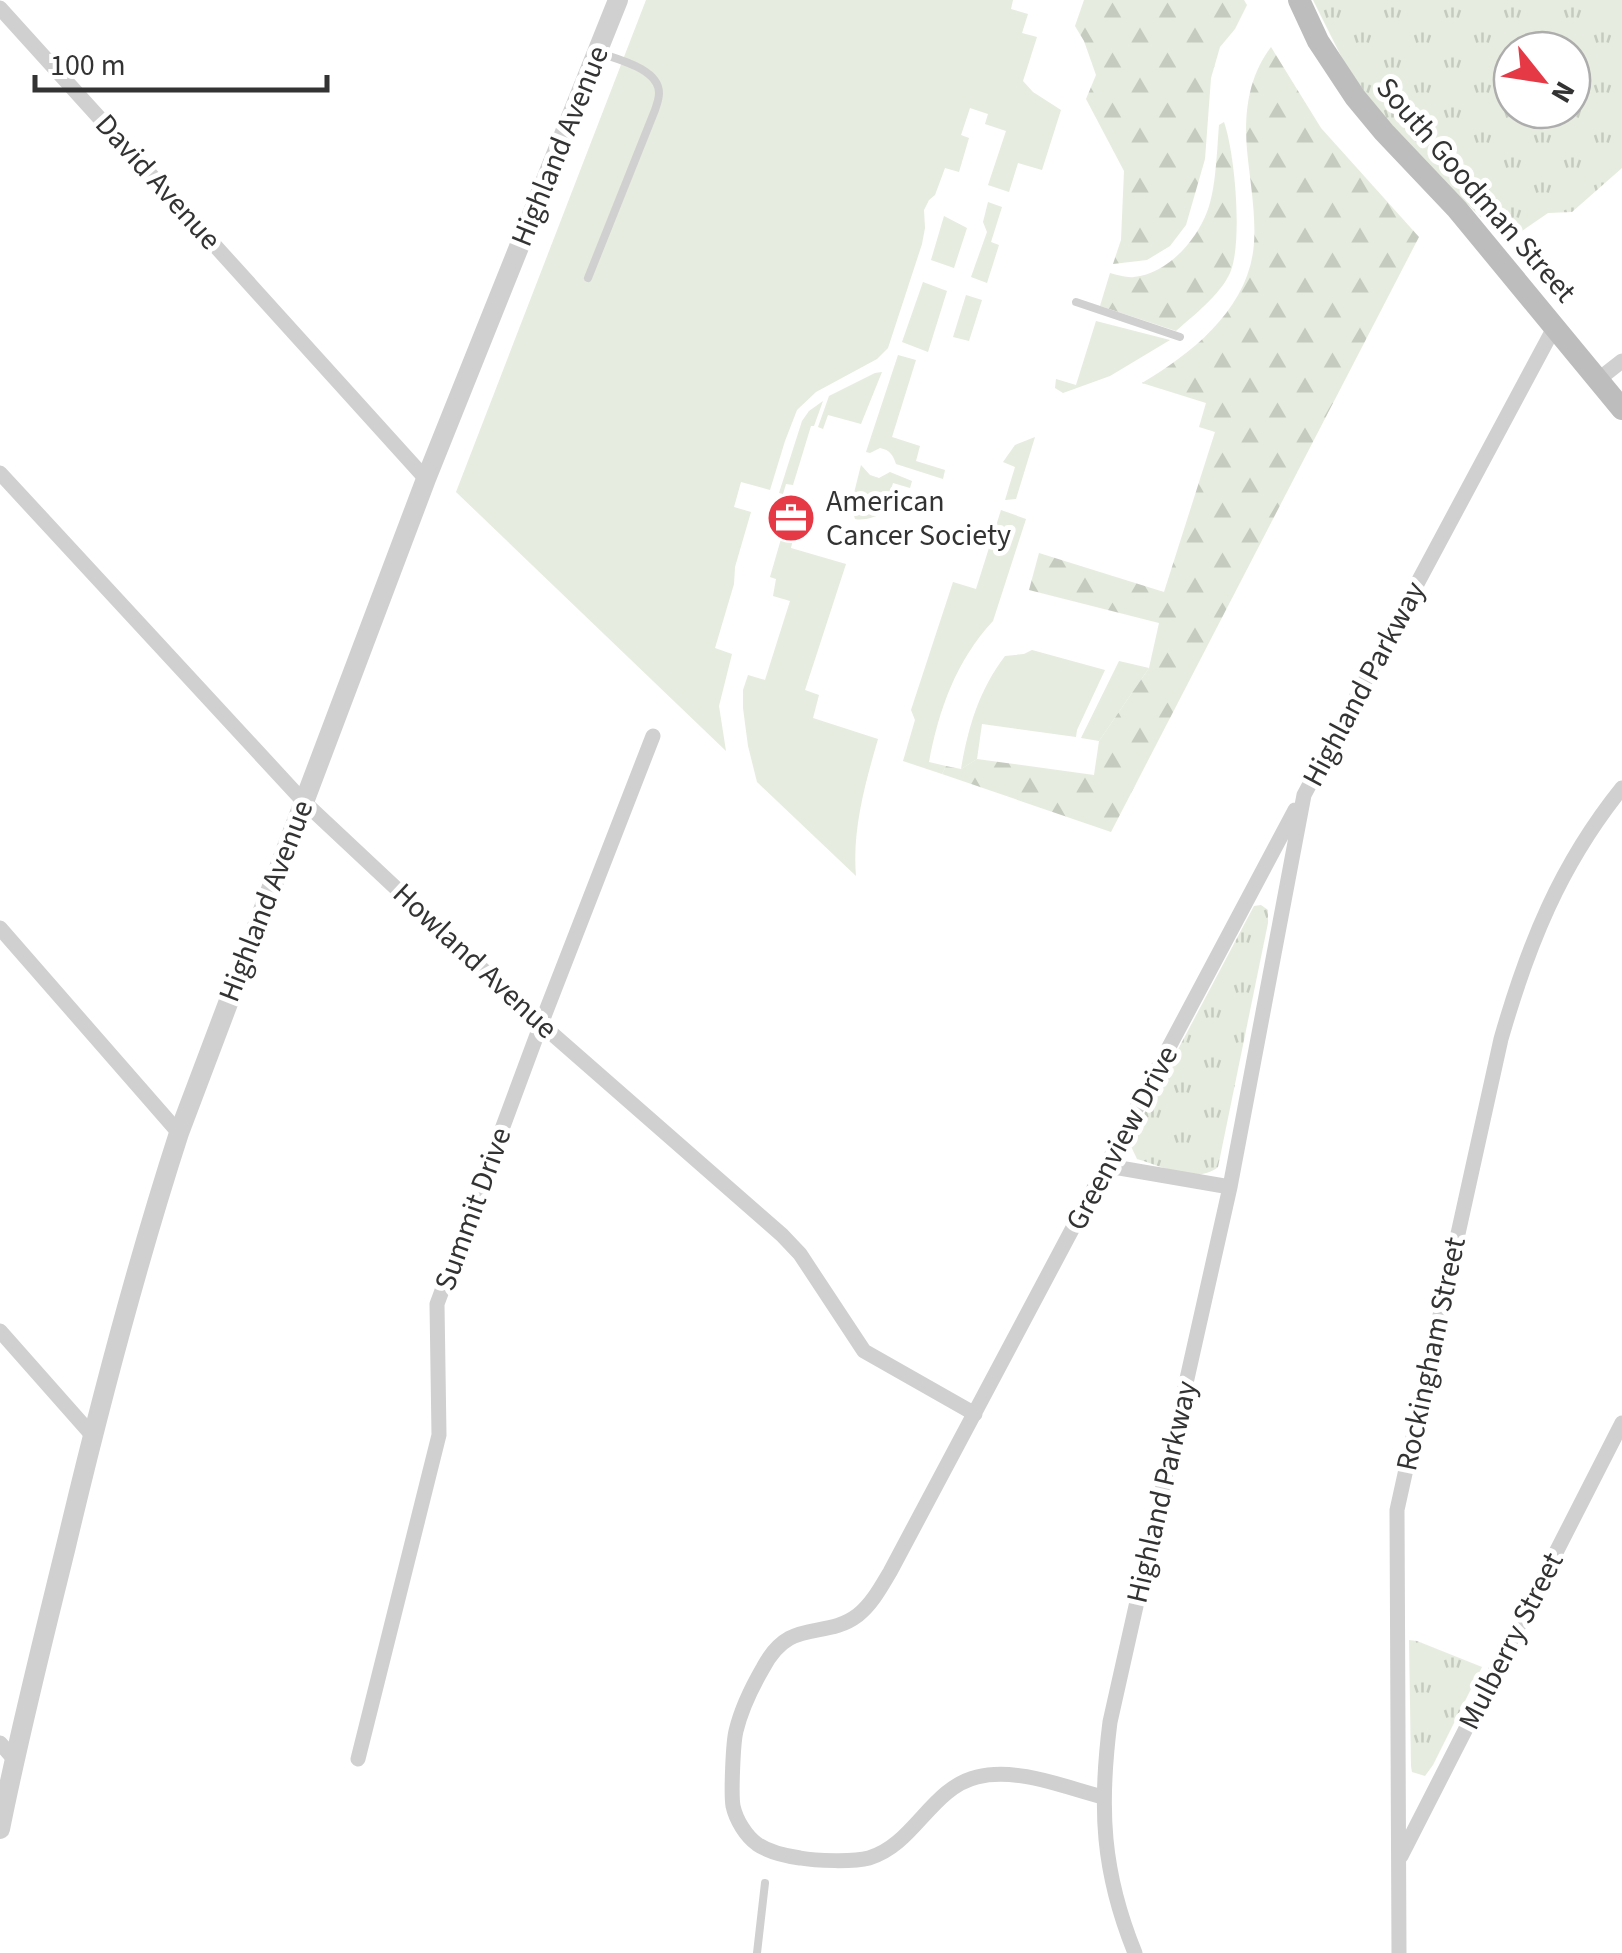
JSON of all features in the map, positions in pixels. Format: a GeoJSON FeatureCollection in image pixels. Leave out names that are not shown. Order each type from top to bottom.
{"type":"FeatureCollection","features":[{"type":"Feature","properties":{"kind":"main road","name":"South Goodman Street"},"geometry":{"type":"LineString","coordinates":[[1299,0],[1318,41],[1355,97],[1457,209],[1622,410]]}},
{"type":"Feature","properties":{"kind":"street","name":"Highland Avenue"},"geometry":{"type":"LineString","coordinates":[[0,1829],[7,1751],[179,1133],[426,479],[618,0]]}},
{"type":"Feature","properties":{"kind":"street","name":"David Avenue"},"geometry":{"type":"LineString","coordinates":[[0,8],[426,479]]}},
{"type":"Feature","properties":{"kind":"street","name":"Highland Parkway"},"geometry":{"type":"LineString","coordinates":[[1135,1953],[1106,1858],[1103,1798],[1110,1722],[1230,1187],[1304,795],[1555,326]]}},
{"type":"Feature","properties":{"kind":"street"},"geometry":{"type":"LineString","coordinates":[[1599,379],[1622,361]]}},
{"type":"Feature","properties":{"kind":"street","name":"Howland Avenue"},"geometry":{"type":"LineString","coordinates":[[0,474],[304,802],[542,1024],[782,1235],[800,1254],[864,1351],[974,1414]]}},
{"type":"Feature","properties":{"kind":"street","name":"Summit Drive"},"geometry":{"type":"LineString","coordinates":[[358,1759],[439,1434],[438,1304],[653,736]]}},
{"type":"Feature","properties":{"kind":"street","name":"Rockingham Street"},"geometry":{"type":"LineString","coordinates":[[1399,1953],[1397,1510],[1518,977],[1568,865],[1622,788]]}},
{"type":"Feature","properties":{"kind":"street","name":"Greenview Drive"},"geometry":{"type":"LineString","coordinates":[[1103,1798],[1027,1778],[975,1777],[952,1788],[889,1848],[868,1858],[812,1860],[760,1846],[740,1823],[733,1806],[735,1733],[764,1665],[778,1646],[797,1633],[857,1616],[890,1572],[1304,795]]}},
{"type":"Feature","properties":{"kind":"street"},"geometry":{"type":"LineString","coordinates":[[0,928],[179,1133]]}},
{"type":"Feature","properties":{"kind":"street"},"geometry":{"type":"LineString","coordinates":[[1108,1166],[1230,1187]]}},
{"type":"Feature","properties":{"kind":"street"},"geometry":{"type":"LineString","coordinates":[[0,1331],[92,1436]]}},
{"type":"Feature","properties":{"kind":"street","name":"Mulberry Street"},"geometry":{"type":"LineString","coordinates":[[1400,1858],[1622,1423]]}},
{"type":"Feature","properties":{"kind":"lane"},"geometry":{"type":"LineString","coordinates":[[588,278],[656,110],[659,93],[648,73],[597,52]]}},
{"type":"Feature","properties":{"kind":"lane"},"geometry":{"type":"LineString","coordinates":[[1076,302],[1180,337]]}},
{"type":"Feature","properties":{"kind":"lane"},"geometry":{"type":"LineString","coordinates":[[758,1953],[764,1883]]}},
{"type":"Feature","properties":{"kind":"green space"},"geometry":{"type":"Polygon","coordinates":[[[646,0],[1013,0],[1011,9],[1028,14],[1022,33],[1037,37],[1023,81],[1061,110],[1042,170],[1018,163],[1009,192],[988,185],[1006,131],[985,124],[988,114],[970,108],[961,135],[969,138],[959,172],[945,168],[935,195],[924,210],[922,244],[888,348],[877,359],[816,392],[797,410],[770,490],[741,482],[734,507],[751,512],[715,648],[732,654],[719,706],[726,751],[456,492],[646,0]]]}},
{"type":"Feature","properties":{"kind":"green space"},"geometry":{"type":"Polygon","coordinates":[[[1084,0],[1244,0],[1247,5],[1220,47],[1211,78],[1205,159],[1186,225],[1170,246],[1147,260],[1113,264],[1121,240],[1124,171],[1086,99],[1096,75],[1075,26],[1084,0]]]}},
{"type":"Feature","properties":{"kind":"green space"},"geometry":{"type":"Polygon","coordinates":[[[1313,0],[1622,0],[1622,168],[1572,212],[1548,213],[1506,242],[1396,134],[1347,68],[1313,0]]]}},
{"type":"Feature","properties":{"kind":"green space"},"geometry":{"type":"Polygon","coordinates":[[[1271,47],[1321,128],[1419,237],[1111,832],[942,774],[946,766],[961,769],[977,759],[1094,775],[1099,741],[1149,668],[1159,623],[1029,590],[1039,553],[1164,592],[1215,432],[1199,427],[1206,403],[1142,383],[1216,326],[1242,288],[1254,243],[1247,110],[1257,71],[1271,47]]]}},
{"type":"Feature","properties":{"kind":"green space"},"geometry":{"type":"Polygon","coordinates":[[[1224,122],[1237,220],[1234,259],[1226,281],[1176,331],[1100,306],[1110,273],[1131,277],[1158,270],[1196,234],[1210,203],[1219,125],[1224,122]]]}},
{"type":"Feature","properties":{"kind":"green space"},"geometry":{"type":"Polygon","coordinates":[[[988,202],[1002,207],[991,242],[999,245],[987,283],[971,277],[987,232],[983,222],[988,202]]]}},
{"type":"Feature","properties":{"kind":"green space"},"geometry":{"type":"Polygon","coordinates":[[[944,216],[967,228],[954,268],[931,260],[944,216]]]}},
{"type":"Feature","properties":{"kind":"green space"},"geometry":{"type":"Polygon","coordinates":[[[923,282],[947,291],[928,352],[902,342],[923,282]]]}},
{"type":"Feature","properties":{"kind":"green space"},"geometry":{"type":"Polygon","coordinates":[[[966,295],[982,300],[969,341],[953,337],[966,295]]]}},
{"type":"Feature","properties":{"kind":"green space"},"geometry":{"type":"Polygon","coordinates":[[[1096,321],[1170,340],[1110,376],[1063,393],[1055,388],[1056,379],[1076,385],[1096,321]]]}},
{"type":"Feature","properties":{"kind":"green space"},"geometry":{"type":"Polygon","coordinates":[[[898,355],[916,360],[892,437],[920,446],[916,461],[945,470],[943,479],[896,464],[891,453],[883,449],[866,452],[898,355]]]}},
{"type":"Feature","properties":{"kind":"green space"},"geometry":{"type":"Polygon","coordinates":[[[882,372],[861,424],[828,415],[823,429],[818,427],[829,396],[882,372]]]}},
{"type":"Feature","properties":{"kind":"green space"},"geometry":{"type":"Polygon","coordinates":[[[823,401],[793,485],[786,484],[783,494],[779,493],[802,421],[823,401]]]}},
{"type":"Feature","properties":{"kind":"green space"},"geometry":{"type":"Polygon","coordinates":[[[1035,437],[1016,499],[1005,500],[1015,467],[1003,462],[1015,445],[1035,437]]]}},
{"type":"Feature","properties":{"kind":"green space"},"geometry":{"type":"Polygon","coordinates":[[[861,465],[879,478],[890,472],[912,481],[910,488],[893,483],[884,512],[855,519],[851,505],[861,465]]]}},
{"type":"Feature","properties":{"kind":"green space"},"geometry":{"type":"Polygon","coordinates":[[[1001,510],[1026,519],[993,621],[959,669],[938,723],[929,762],[946,766],[942,774],[903,761],[915,720],[911,710],[953,582],[976,589],[1001,510]]]}},
{"type":"Feature","properties":{"kind":"green space"},"geometry":{"type":"Polygon","coordinates":[[[783,532],[794,535],[791,548],[846,564],[805,690],[819,695],[813,718],[878,739],[858,824],[856,876],[757,782],[748,746],[743,690],[748,675],[765,680],[790,601],[773,596],[776,579],[770,577],[783,532]]]}},
{"type":"Feature","properties":{"kind":"green space"},"geometry":{"type":"Polygon","coordinates":[[[1032,650],[1105,670],[1076,737],[982,724],[977,759],[961,769],[976,710],[988,682],[1005,656],[1032,650]]]}},
{"type":"Feature","properties":{"kind":"green space"},"geometry":{"type":"Polygon","coordinates":[[[1119,661],[1149,668],[1099,741],[1081,738],[1119,661]]]}},
{"type":"Feature","properties":{"kind":"green space"},"geometry":{"type":"Polygon","coordinates":[[[1254,906],[1268,910],[1268,923],[1218,1167],[1189,1174],[1137,1159],[1129,1142],[1254,906]]]}},
{"type":"Feature","properties":{"kind":"green space"},"geometry":{"type":"Polygon","coordinates":[[[1409,1640],[1482,1667],[1425,1776],[1412,1772],[1411,1766],[1409,1640]]]}},
{"type":"Feature","properties":{"kind":"place","name":"American Cancer Society"},"geometry":{"type":"Point","coordinates":[791,518]}}]}
